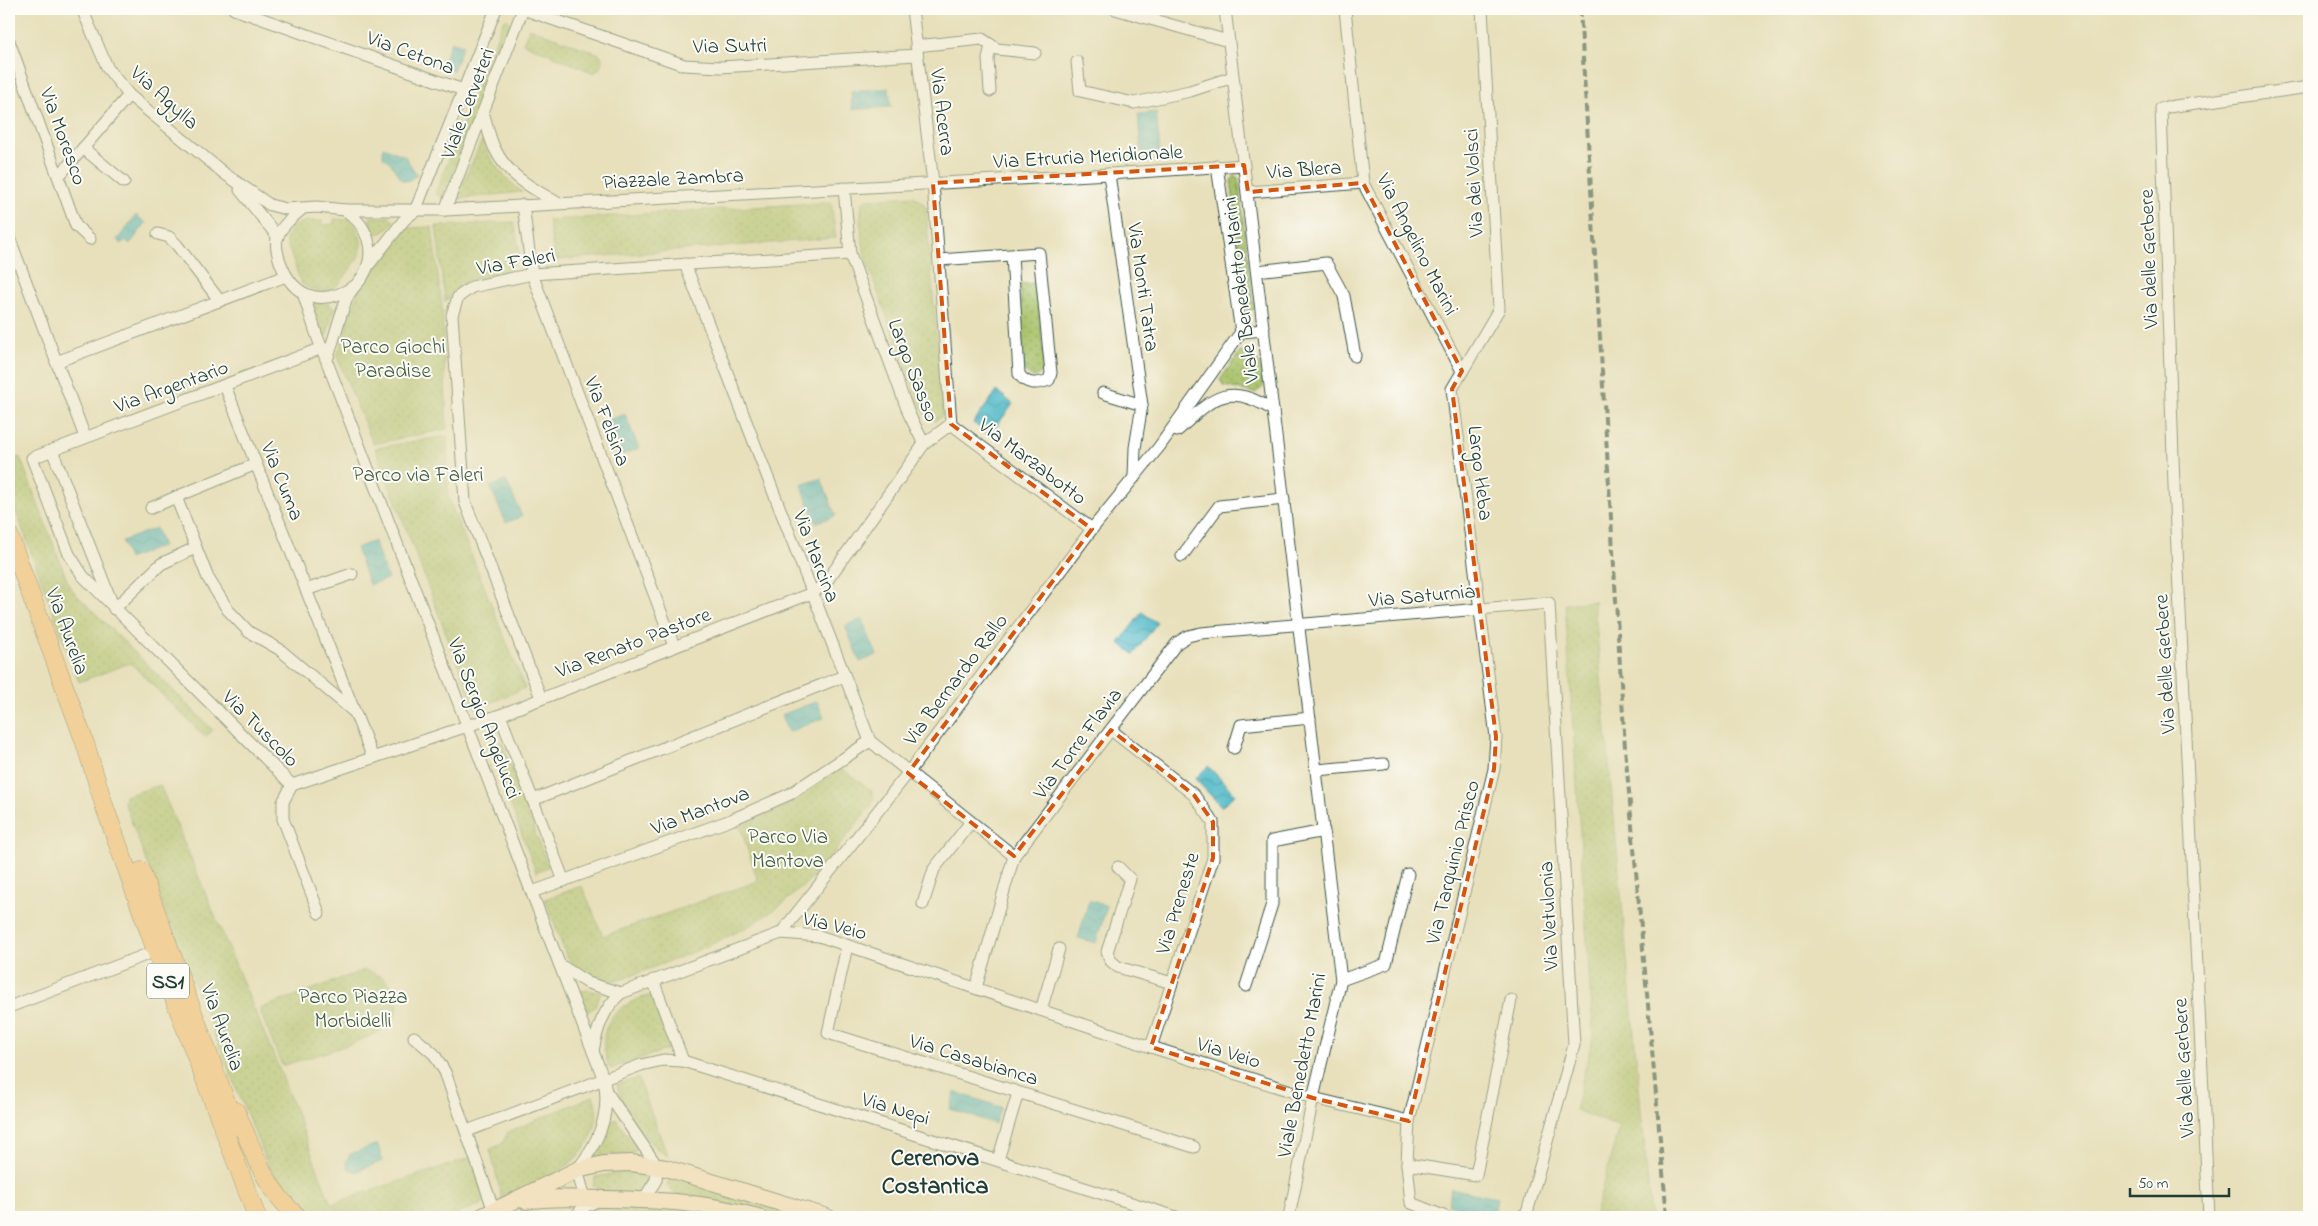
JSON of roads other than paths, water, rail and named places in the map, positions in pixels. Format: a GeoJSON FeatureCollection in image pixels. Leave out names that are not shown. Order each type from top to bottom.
{"type":"FeatureCollection","features":[{"type":"Feature","properties":{"kind":"main road","name":"Via Aurelia"},"geometry":{"type":"LineString","coordinates":[[9,535],[85,743],[105,808],[156,951],[257,1217]]}},
{"type":"Feature","properties":{"kind":"main road","name":"Via Aurelia"},"geometry":{"type":"LineString","coordinates":[[85,743],[129,840],[268,1217]]}},
{"type":"Feature","properties":{"kind":"main road"},"geometry":{"type":"LineString","coordinates":[[179,1010],[207,1070],[264,1217]]}},
{"type":"Feature","properties":{"kind":"main road"},"geometry":{"type":"LineString","coordinates":[[216,1072],[229,1094],[266,1179],[278,1197],[298,1217]]}},
{"type":"Feature","properties":{"kind":"street","name":"Via Agylla"},"geometry":{"type":"LineString","coordinates":[[82,9],[108,69],[129,95],[225,174]]}},
{"type":"Feature","properties":{"kind":"street","name":"Via Cetona"},"geometry":{"type":"LineString","coordinates":[[234,9],[463,90]]}},
{"type":"Feature","properties":{"kind":"street","name":"Viale Cerveteri"},"geometry":{"type":"LineString","coordinates":[[415,211],[496,9]]}},
{"type":"Feature","properties":{"kind":"street","name":"Viale Cerveteri"},"geometry":{"type":"LineString","coordinates":[[445,210],[523,9]]}},
{"type":"Feature","properties":{"kind":"street","name":"Via Sutri"},"geometry":{"type":"LineString","coordinates":[[523,9],[684,65],[720,66],[917,50]]}},
{"type":"Feature","properties":{"kind":"street","name":"Via Acerra"},"geometry":{"type":"LineString","coordinates":[[912,9],[934,183]]}},
{"type":"Feature","properties":{"kind":"street"},"geometry":{"type":"LineString","coordinates":[[1115,9],[1228,40]]}},
{"type":"Feature","properties":{"kind":"street","name":"Viale Benedetto Marini"},"geometry":{"type":"LineString","coordinates":[[1225,9],[1341,980],[1289,1217]]}},
{"type":"Feature","properties":{"kind":"street","name":"Via Angelino Marini"},"geometry":{"type":"LineString","coordinates":[[1345,9],[1363,183],[1462,371]]}},
{"type":"Feature","properties":{"kind":"street","name":"Via dei Volsci"},"geometry":{"type":"LineString","coordinates":[[1476,348],[1499,309],[1482,9]]}},
{"type":"Feature","properties":{"kind":"street","name":"Via Acerra"},"geometry":{"type":"LineString","coordinates":[[917,50],[982,39],[998,49],[1035,53]]}},
{"type":"Feature","properties":{"kind":"street","name":"Via Moresco"},"geometry":{"type":"LineString","coordinates":[[9,41],[76,226],[90,239]]}},
{"type":"Feature","properties":{"kind":"street"},"geometry":{"type":"LineString","coordinates":[[990,91],[988,59],[991,45]]}},
{"type":"Feature","properties":{"kind":"street"},"geometry":{"type":"LineString","coordinates":[[1077,62],[1080,91],[1134,103],[1190,92],[1233,77]]}},
{"type":"Feature","properties":{"kind":"street","name":"Via delle Gerbere"},"geometry":{"type":"LineString","coordinates":[[2209,1217],[2174,486],[2161,108],[2309,87]]}},
{"type":"Feature","properties":{"kind":"street"},"geometry":{"type":"LineString","coordinates":[[59,176],[129,95]]}},
{"type":"Feature","properties":{"kind":"street"},"geometry":{"type":"LineString","coordinates":[[484,112],[495,149],[508,169],[521,181],[556,202]]}},
{"type":"Feature","properties":{"kind":"street"},"geometry":{"type":"LineString","coordinates":[[83,148],[124,182]]}},
{"type":"Feature","properties":{"kind":"street","name":"Via Etruria Meridionale"},"geometry":{"type":"LineString","coordinates":[[934,183],[1244,165]]}},
{"type":"Feature","properties":{"kind":"street"},"geometry":{"type":"LineString","coordinates":[[1217,166],[1241,332],[1264,330]]}},
{"type":"Feature","properties":{"kind":"street"},"geometry":{"type":"LineString","coordinates":[[225,174],[270,205],[286,209],[317,207],[345,210],[356,218],[364,228],[369,241],[368,267]]}},
{"type":"Feature","properties":{"kind":"street"},"geometry":{"type":"LineString","coordinates":[[225,174],[252,203],[278,238]]}},
{"type":"Feature","properties":{"kind":"street","name":"Via Monti Tatra"},"geometry":{"type":"LineString","coordinates":[[1109,174],[1142,405],[1135,448],[1134,478]]}},
{"type":"Feature","properties":{"kind":"street","name":"Piazzale Zambra"},"geometry":{"type":"LineString","coordinates":[[345,210],[445,210],[556,202],[934,183]]}},
{"type":"Feature","properties":{"kind":"street","name":"Largo Sasso"},"geometry":{"type":"LineString","coordinates":[[844,188],[850,254],[909,414],[924,444],[951,424],[934,183]]}},
{"type":"Feature","properties":{"kind":"street","name":"Via Blera"},"geometry":{"type":"LineString","coordinates":[[1248,192],[1363,183]]}},
{"type":"Feature","properties":{"kind":"street","name":"Via Felsina"},"geometry":{"type":"LineString","coordinates":[[523,205],[532,274],[674,646]]}},
{"type":"Feature","properties":{"kind":"street"},"geometry":{"type":"LineString","coordinates":[[302,209],[285,225],[278,238],[277,249],[286,276],[292,286],[303,294],[316,298],[330,298],[343,294],[354,286]]}},
{"type":"Feature","properties":{"kind":"street"},"geometry":{"type":"LineString","coordinates":[[327,360],[348,296],[404,220],[415,211]]}},
{"type":"Feature","properties":{"kind":"street"},"geometry":{"type":"LineString","coordinates":[[158,234],[169,237],[177,245],[220,301]]}},
{"type":"Feature","properties":{"kind":"street"},"geometry":{"type":"LineString","coordinates":[[9,237],[85,437]]}},
{"type":"Feature","properties":{"kind":"street"},"geometry":{"type":"LineString","coordinates":[[939,260],[1039,253],[1051,373],[1049,380],[1034,384],[1022,378],[1019,374],[1012,255]]}},
{"type":"Feature","properties":{"kind":"street","name":"Via Faleri"},"geometry":{"type":"LineString","coordinates":[[541,698],[465,502],[452,314],[458,297],[472,287],[532,274],[850,254]]}},
{"type":"Feature","properties":{"kind":"street"},"geometry":{"type":"LineString","coordinates":[[1257,271],[1326,263],[1344,296],[1355,356]]}},
{"type":"Feature","properties":{"kind":"street","name":"Via Marcina"},"geometry":{"type":"LineString","coordinates":[[685,264],[870,741],[1014,856]]}},
{"type":"Feature","properties":{"kind":"street"},"geometry":{"type":"LineString","coordinates":[[56,362],[286,276]]}},
{"type":"Feature","properties":{"kind":"street","name":"Via Sergio Angelucci"},"geometry":{"type":"LineString","coordinates":[[303,294],[605,1086]]}},
{"type":"Feature","properties":{"kind":"street","name":"Via Bernardo Rallo"},"geometry":{"type":"LineString","coordinates":[[781,933],[908,773],[1092,529],[1159,447],[1241,332]]}},
{"type":"Feature","properties":{"kind":"street","name":"Via Argentario"},"geometry":{"type":"LineString","coordinates":[[32,458],[322,348]]}},
{"type":"Feature","properties":{"kind":"street","name":"Largo Heba"},"geometry":{"type":"LineString","coordinates":[[1476,348],[1452,389],[1480,609]]}},
{"type":"Feature","properties":{"kind":"street","name":"Via Cuma"},"geometry":{"type":"LineString","coordinates":[[224,386],[373,758]]}},
{"type":"Feature","properties":{"kind":"street"},"geometry":{"type":"LineString","coordinates":[[1103,393],[1142,405]]}},
{"type":"Feature","properties":{"kind":"street","name":"Via Bernardo Rallo"},"geometry":{"type":"LineString","coordinates":[[1159,447],[1206,404],[1222,396],[1244,396],[1259,401],[1273,410]]}},
{"type":"Feature","properties":{"kind":"street","name":"Via Marzabotto"},"geometry":{"type":"LineString","coordinates":[[951,424],[1092,529]]}},
{"type":"Feature","properties":{"kind":"street"},"geometry":{"type":"LineString","coordinates":[[812,594],[824,585],[924,444]]}},
{"type":"Feature","properties":{"kind":"street","name":"Via Tuscolo"},"geometry":{"type":"LineString","coordinates":[[52,450],[114,609]]}},
{"type":"Feature","properties":{"kind":"street","name":"Via Tuscolo"},"geometry":{"type":"LineString","coordinates":[[32,458],[71,559],[83,576],[292,785],[468,727]]}},
{"type":"Feature","properties":{"kind":"street"},"geometry":{"type":"LineString","coordinates":[[151,508],[256,464]]}},
{"type":"Feature","properties":{"kind":"street"},"geometry":{"type":"LineString","coordinates":[[176,497],[195,548],[214,590],[244,627],[258,638],[279,649],[354,712]]}},
{"type":"Feature","properties":{"kind":"street"},"geometry":{"type":"LineString","coordinates":[[1182,556],[1219,506],[1284,499]]}},
{"type":"Feature","properties":{"kind":"street"},"geometry":{"type":"LineString","coordinates":[[114,609],[160,564],[195,548]]}},
{"type":"Feature","properties":{"kind":"street"},"geometry":{"type":"LineString","coordinates":[[306,590],[352,574]]}},
{"type":"Feature","properties":{"kind":"street","name":"Via Renato Pastore"},"geometry":{"type":"LineString","coordinates":[[468,727],[812,594]]}},
{"type":"Feature","properties":{"kind":"street","name":"Via Saturnia"},"geometry":{"type":"LineString","coordinates":[[1299,624],[1549,603]]}},
{"type":"Feature","properties":{"kind":"street","name":"Via Vetulonia"},"geometry":{"type":"LineString","coordinates":[[1520,1217],[1527,1213],[1574,1045],[1549,603]]}},
{"type":"Feature","properties":{"kind":"street","name":"Via Tarquinio Prisco"},"geometry":{"type":"LineString","coordinates":[[1409,1121],[1494,769],[1496,737],[1480,609]]}},
{"type":"Feature","properties":{"kind":"street","name":"Via Torre Flavia"},"geometry":{"type":"LineString","coordinates":[[976,988],[1014,856],[1176,643],[1188,636],[1299,624]]}},
{"type":"Feature","properties":{"kind":"street"},"geometry":{"type":"LineString","coordinates":[[533,800],[844,676]]}},
{"type":"Feature","properties":{"kind":"street"},"geometry":{"type":"LineString","coordinates":[[500,715],[564,881]]}},
{"type":"Feature","properties":{"kind":"street"},"geometry":{"type":"LineString","coordinates":[[1234,748],[1241,725],[1310,718]]}},
{"type":"Feature","properties":{"kind":"street","name":"Via Preneste"},"geometry":{"type":"LineString","coordinates":[[1111,730],[1194,795],[1213,822],[1213,858],[1151,1048]]}},
{"type":"Feature","properties":{"kind":"street","name":"Via Mantova"},"geometry":{"type":"LineString","coordinates":[[532,892],[731,820],[790,794],[870,741]]}},
{"type":"Feature","properties":{"kind":"street"},"geometry":{"type":"LineString","coordinates":[[1317,770],[1384,764]]}},
{"type":"Feature","properties":{"kind":"street"},"geometry":{"type":"LineString","coordinates":[[292,785],[283,802],[283,819],[319,913]]}},
{"type":"Feature","properties":{"kind":"street"},"geometry":{"type":"LineString","coordinates":[[923,904],[934,869],[970,822]]}},
{"type":"Feature","properties":{"kind":"street"},"geometry":{"type":"LineString","coordinates":[[1246,986],[1272,904],[1272,841],[1324,831]]}},
{"type":"Feature","properties":{"kind":"street","name":"Via Preneste"},"geometry":{"type":"LineString","coordinates":[[1118,866],[1130,878],[1107,952],[1118,967],[1172,983]]}},
{"type":"Feature","properties":{"kind":"street"},"geometry":{"type":"LineString","coordinates":[[1341,980],[1386,964],[1408,874]]}},
{"type":"Feature","properties":{"kind":"street","name":"Via Veio"},"geometry":{"type":"LineString","coordinates":[[621,993],[781,933],[819,936],[1151,1048],[1314,1098],[1409,1121]]}},
{"type":"Feature","properties":{"kind":"street","name":"Via Casabianca"},"geometry":{"type":"LineString","coordinates":[[848,946],[828,1033],[1194,1147]]}},
{"type":"Feature","properties":{"kind":"street"},"geometry":{"type":"LineString","coordinates":[[1041,1010],[1059,949]]}},
{"type":"Feature","properties":{"kind":"street"},"geometry":{"type":"LineString","coordinates":[[9,1007],[156,951]]}},
{"type":"Feature","properties":{"kind":"street"},"geometry":{"type":"LineString","coordinates":[[560,965],[583,980],[621,993]]}},
{"type":"Feature","properties":{"kind":"street"},"geometry":{"type":"LineString","coordinates":[[653,980],[683,1062]]}},
{"type":"Feature","properties":{"kind":"street"},"geometry":{"type":"LineString","coordinates":[[593,1053],[600,1023],[615,998],[621,993]]}},
{"type":"Feature","properties":{"kind":"street"},"geometry":{"type":"LineString","coordinates":[[1407,1164],[1476,1175],[1511,1000]]}},
{"type":"Feature","properties":{"kind":"street"},"geometry":{"type":"LineString","coordinates":[[414,1037],[434,1054],[443,1067],[467,1131],[488,1214],[577,1170],[617,1163],[657,1166],[828,1217]]}},
{"type":"Feature","properties":{"kind":"street","name":"Via Nepi"},"geometry":{"type":"LineString","coordinates":[[467,1131],[605,1086],[641,1065],[663,1060],[683,1062],[1176,1217]]}},
{"type":"Feature","properties":{"kind":"street"},"geometry":{"type":"LineString","coordinates":[[605,1086],[657,1166],[656,1180],[644,1199]]}},
{"type":"Feature","properties":{"kind":"street"},"geometry":{"type":"LineString","coordinates":[[577,1170],[594,1146],[601,1132],[606,1108],[605,1086]]}},
{"type":"Feature","properties":{"kind":"street"},"geometry":{"type":"LineString","coordinates":[[998,1160],[1018,1093]]}},
{"type":"Feature","properties":{"kind":"street"},"geometry":{"type":"LineString","coordinates":[[1409,1121],[1407,1164],[1411,1203],[1442,1216]]}},
{"type":"Feature","properties":{"kind":"street"},"geometry":{"type":"LineString","coordinates":[[577,1170],[585,1198]]}},
{"type":"Feature","properties":{"kind":"street"},"geometry":{"type":"LineString","coordinates":[[511,1204],[544,1198],[644,1199],[705,1205],[758,1217]]}},
{"type":"Feature","properties":{"kind":"street"},"geometry":{"type":"LineString","coordinates":[[574,1217],[589,1204],[606,1199]]}},
{"type":"Feature","properties":{"kind":"water"},"geometry":{"type":"Polygon","coordinates":[[[451,41],[463,45],[453,71],[441,67],[451,41]]]}},
{"type":"Feature","properties":{"kind":"water"},"geometry":{"type":"Polygon","coordinates":[[[889,88],[891,107],[852,110],[851,91],[889,88]]]}},
{"type":"Feature","properties":{"kind":"water"},"geometry":{"type":"Polygon","coordinates":[[[1156,112],[1160,151],[1141,152],[1138,114],[1156,112]]]}},
{"type":"Feature","properties":{"kind":"water"},"geometry":{"type":"Polygon","coordinates":[[[383,147],[405,156],[417,175],[408,181],[402,180],[389,161],[383,157],[383,147]]]}},
{"type":"Feature","properties":{"kind":"water"},"geometry":{"type":"Polygon","coordinates":[[[136,215],[146,223],[130,244],[125,240],[122,244],[117,240],[136,215]]]}},
{"type":"Feature","properties":{"kind":"water"},"geometry":{"type":"Polygon","coordinates":[[[997,391],[1013,404],[990,435],[973,423],[997,391]]]}},
{"type":"Feature","properties":{"kind":"water"},"geometry":{"type":"Polygon","coordinates":[[[625,414],[639,448],[622,455],[608,420],[625,414]]]}},
{"type":"Feature","properties":{"kind":"water"},"geometry":{"type":"Polygon","coordinates":[[[821,478],[836,516],[816,523],[801,485],[821,478]]]}},
{"type":"Feature","properties":{"kind":"water"},"geometry":{"type":"Polygon","coordinates":[[[506,480],[522,516],[506,523],[490,487],[506,480]]]}},
{"type":"Feature","properties":{"kind":"water"},"geometry":{"type":"Polygon","coordinates":[[[156,528],[163,546],[128,559],[122,541],[156,528]]]}},
{"type":"Feature","properties":{"kind":"water"},"geometry":{"type":"Polygon","coordinates":[[[374,541],[388,579],[369,585],[356,548],[374,541]]]}},
{"type":"Feature","properties":{"kind":"water"},"geometry":{"type":"Polygon","coordinates":[[[1142,612],[1157,623],[1134,654],[1119,643],[1142,612]]]}},
{"type":"Feature","properties":{"kind":"water"},"geometry":{"type":"Polygon","coordinates":[[[862,619],[877,655],[860,662],[845,626],[862,619]]]}},
{"type":"Feature","properties":{"kind":"water"},"geometry":{"type":"Polygon","coordinates":[[[817,701],[824,718],[788,732],[781,715],[817,701]]]}},
{"type":"Feature","properties":{"kind":"water"},"geometry":{"type":"Polygon","coordinates":[[[1208,766],[1235,794],[1222,807],[1195,779],[1208,766]]]}},
{"type":"Feature","properties":{"kind":"water"},"geometry":{"type":"Polygon","coordinates":[[[1089,900],[1107,906],[1096,943],[1078,938],[1089,900]]]}},
{"type":"Feature","properties":{"kind":"water"},"geometry":{"type":"Polygon","coordinates":[[[955,1092],[1001,1107],[995,1124],[950,1109],[955,1092]]]}},
{"type":"Feature","properties":{"kind":"water"},"geometry":{"type":"Polygon","coordinates":[[[377,1144],[381,1152],[382,1161],[356,1172],[348,1168],[346,1162],[350,1154],[377,1144]]]}},
{"type":"Feature","properties":{"kind":"water"},"geometry":{"type":"Polygon","coordinates":[[[1451,1188],[1497,1198],[1494,1217],[1448,1204],[1451,1188]]]}},
{"type":"Feature","properties":{"kind":"railway"},"geometry":{"type":"LineString","coordinates":[[1580,9],[1625,748],[1667,1217]]}},
{"type":"Feature","properties":{"kind":"district","name":"Cerenova Costantica"},"geometry":{"type":"Point","coordinates":[935,1171]}},
{"type":"Feature","properties":{"kind":"park label","name":"Parco Giochi Paradise"},"geometry":{"type":"Point","coordinates":[393,358]}},
{"type":"Feature","properties":{"kind":"park label","name":"Parco via Faleri"},"geometry":{"type":"Point","coordinates":[418,474]}},
{"type":"Feature","properties":{"kind":"park label","name":"Parco Via Mantova"},"geometry":{"type":"Point","coordinates":[788,848]}},
{"type":"Feature","properties":{"kind":"park label","name":"Parco Piazza Morbidelli"},"geometry":{"type":"Point","coordinates":[353,1008]}}]}
